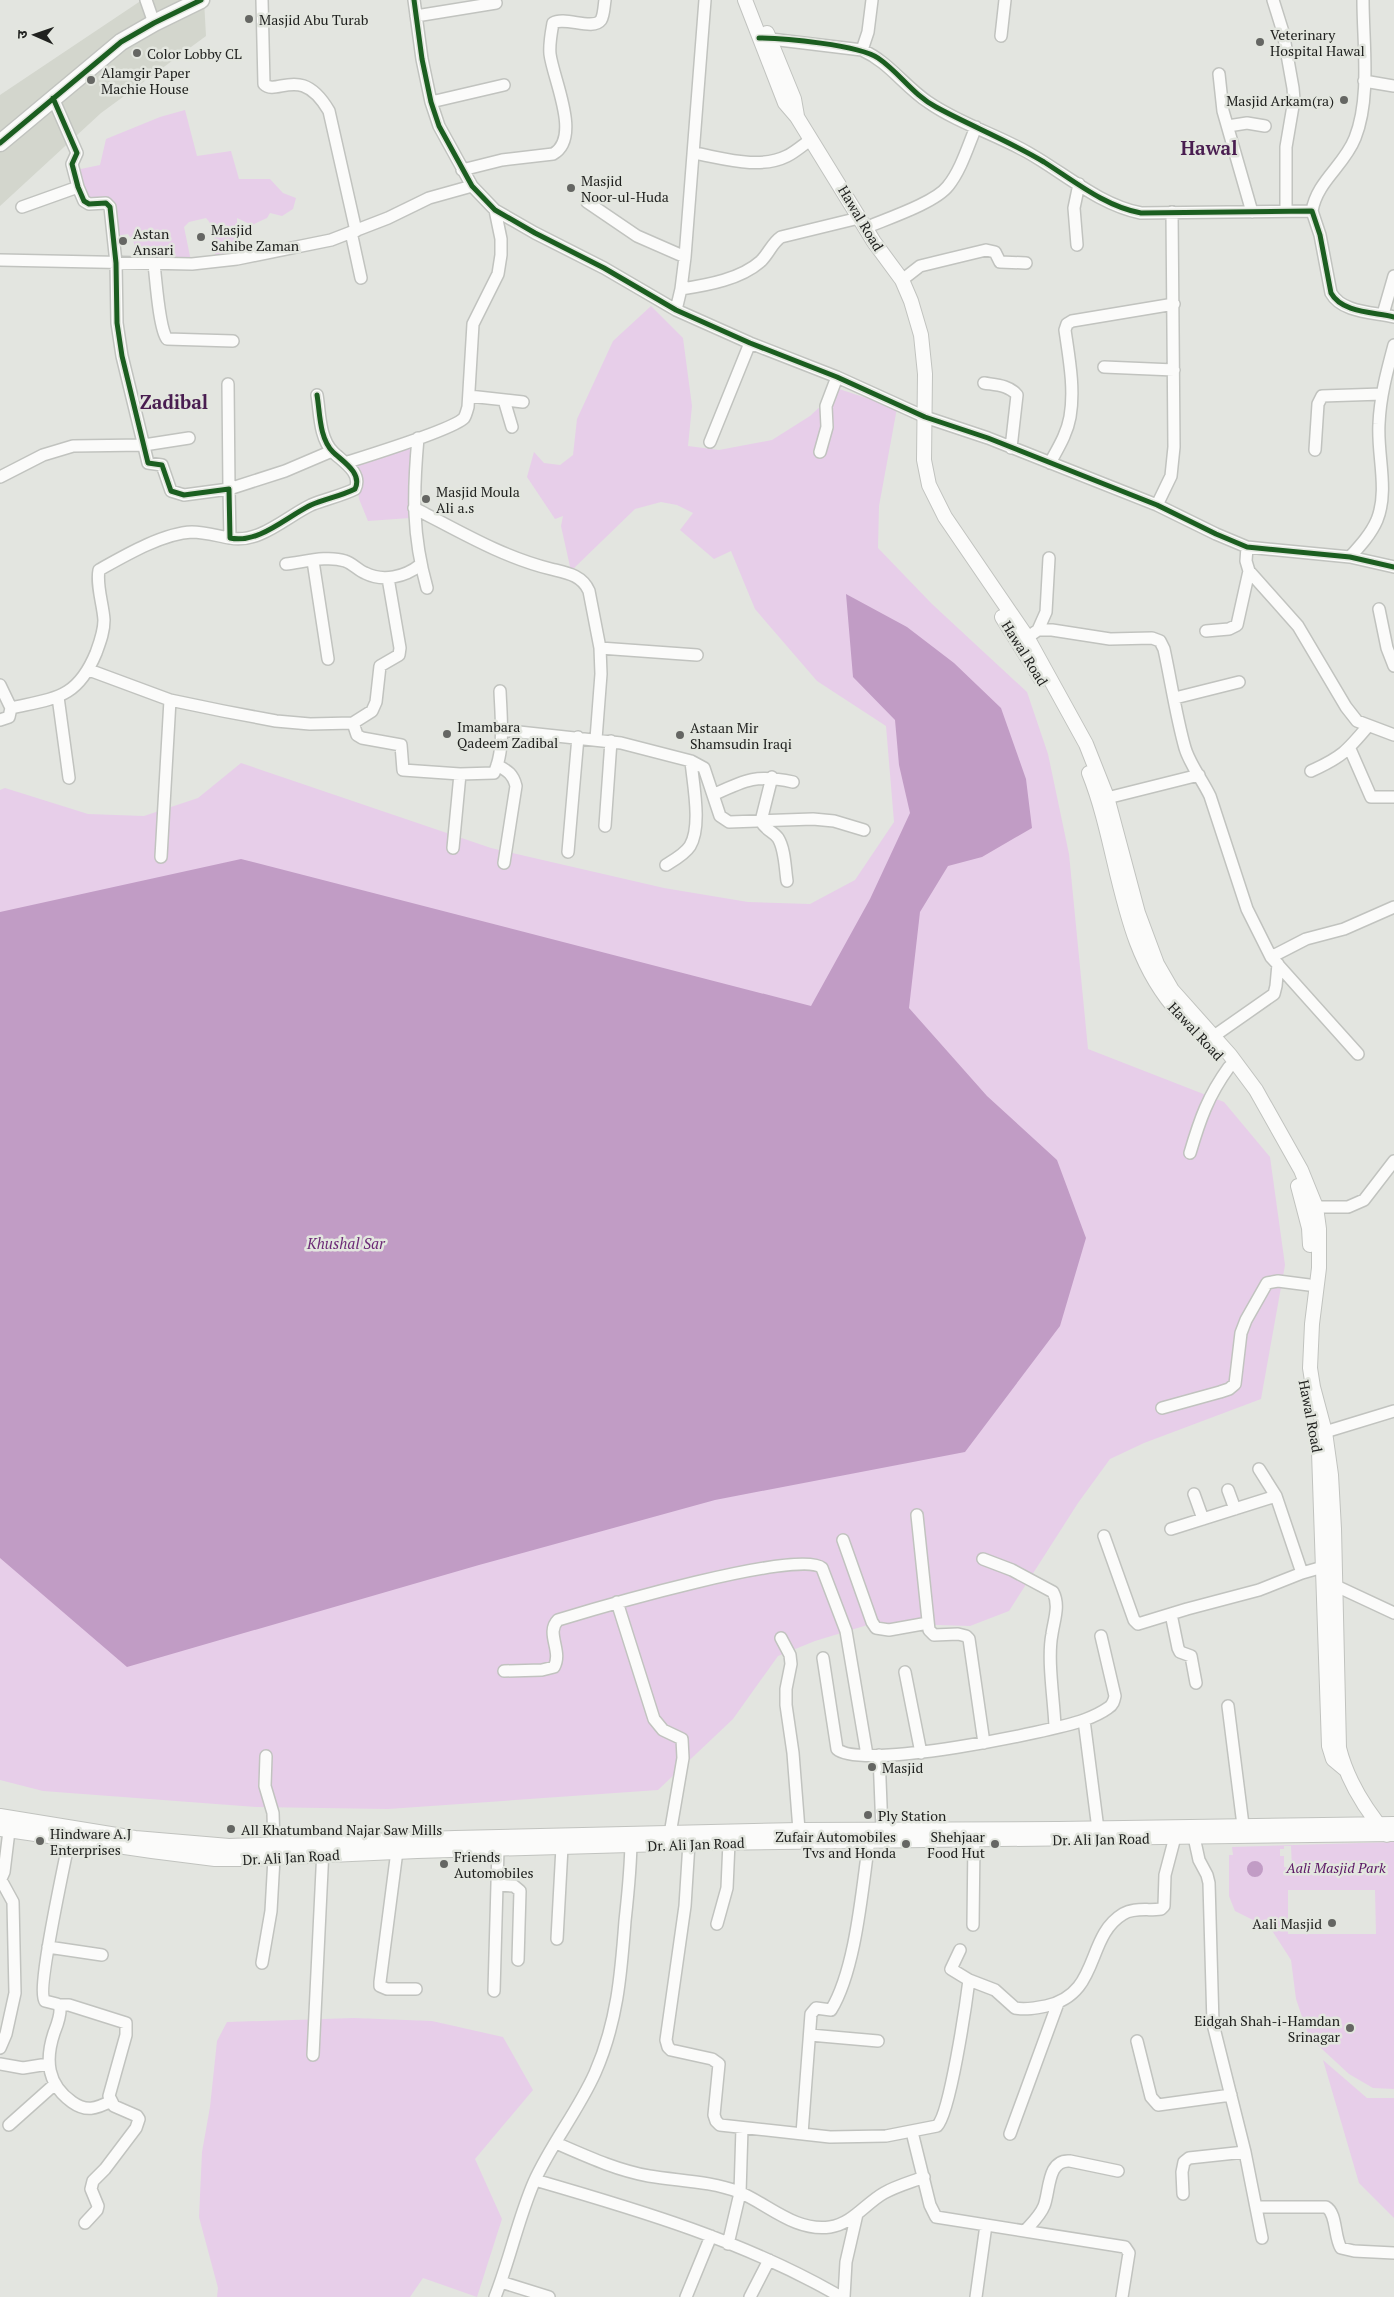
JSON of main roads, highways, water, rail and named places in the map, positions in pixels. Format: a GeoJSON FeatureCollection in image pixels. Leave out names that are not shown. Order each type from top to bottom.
{"type":"FeatureCollection","features":[{"type":"Feature","properties":{"kind":"highway"},"geometry":{"type":"LineString","coordinates":[[0,142],[121,42],[154,22],[201,0]]}},
{"type":"Feature","properties":{"kind":"main road","name":"Hawal Road"},"geometry":{"type":"LineString","coordinates":[[745,0],[764,38]]}},
{"type":"Feature","properties":{"kind":"main road","name":"Hawal Road"},"geometry":{"type":"LineString","coordinates":[[754,0],[785,103],[797,117],[862,223],[902,280],[921,335],[925,374],[921,415],[924,460],[929,485],[945,517],[1028,637],[1076,721],[1099,772],[1103,799],[1138,913],[1157,964],[1172,990],[1260,1097],[1301,1170],[1310,1207],[1309,1286],[1302,1341],[1302,1376],[1318,1447],[1329,1566],[1334,1585],[1339,1748],[1346,1770]]}},
{"type":"Feature","properties":{"kind":"main road","name":"Hawal Road"},"geometry":{"type":"LineString","coordinates":[[1215,1041],[1229,1067],[1290,1164],[1319,1229],[1319,1268],[1311,1332],[1310,1368],[1325,1432],[1330,1475],[1329,1746],[1333,1759],[1346,1770],[1388,1829]]}},
{"type":"Feature","properties":{"kind":"main road","name":"Dr. Ali Jan Road"},"geometry":{"type":"LineString","coordinates":[[0,1816],[91,1837],[171,1842],[229,1853],[417,1845],[696,1839],[799,1830],[1194,1837],[1302,1830],[1388,1829]]}},
{"type":"Feature","properties":{"kind":"main road","name":"Dr. Ali Jan Road"},"geometry":{"type":"LineString","coordinates":[[323,1849],[397,1851],[417,1845],[498,1849],[562,1847],[670,1834],[729,1842],[974,1840],[1243,1826],[1302,1830]]}},
{"type":"Feature","properties":{"kind":"main road","name":"Dr. Ali Jan Road"},"geometry":{"type":"LineString","coordinates":[[5,1830],[69,1840],[91,1837]]}},
{"type":"Feature","properties":{"kind":"water","name":"Khushal Sar"},"geometry":{"type":"Polygon","coordinates":[[[846,594],[907,627],[954,663],[1001,708],[1026,779],[1032,828],[982,857],[948,866],[920,912],[909,1008],[987,1096],[1057,1160],[1086,1238],[1060,1326],[965,1452],[715,1500],[479,1565],[127,1667],[0,1558],[0,912],[241,859],[811,1006],[870,899],[910,813],[899,765],[895,720],[853,677],[846,594]]]}},
{"type":"Feature","properties":{"kind":"water"},"geometry":{"type":"Polygon","coordinates":[[[1255,1861],[1263,1869],[1255,1877],[1247,1869],[1255,1861]]]}},
{"type":"Feature","properties":{"kind":"place","name":"Masjid Abu Turab"},"geometry":{"type":"Point","coordinates":[249,19]}},
{"type":"Feature","properties":{"kind":"place","name":"Veterinary Hospital Hawal"},"geometry":{"type":"Point","coordinates":[1260,42]}},
{"type":"Feature","properties":{"kind":"place","name":"Color Lobby CL"},"geometry":{"type":"Point","coordinates":[137,53]}},
{"type":"Feature","properties":{"kind":"place","name":"Alamgir Paper Machie House"},"geometry":{"type":"Point","coordinates":[91,80]}},
{"type":"Feature","properties":{"kind":"place","name":"Masjid Arkam(ra)"},"geometry":{"type":"Point","coordinates":[1344,100]}},
{"type":"Feature","properties":{"kind":"place","name":"Masjid Noor-ul-Huda"},"geometry":{"type":"Point","coordinates":[571,188]}},
{"type":"Feature","properties":{"kind":"place","name":"Masjid Sahibe Zaman"},"geometry":{"type":"Point","coordinates":[201,237]}},
{"type":"Feature","properties":{"kind":"place","name":"Astan Ansari"},"geometry":{"type":"Point","coordinates":[123,241]}},
{"type":"Feature","properties":{"kind":"place","name":"Masjid Moula Ali a.s"},"geometry":{"type":"Point","coordinates":[426,499]}},
{"type":"Feature","properties":{"kind":"place","name":"Imambara Qadeem Zadibal"},"geometry":{"type":"Point","coordinates":[447,734]}},
{"type":"Feature","properties":{"kind":"place","name":"Astaan Mir Shamsudin Iraqi"},"geometry":{"type":"Point","coordinates":[680,735]}},
{"type":"Feature","properties":{"kind":"place","name":"Masjid"},"geometry":{"type":"Point","coordinates":[872,1767]}},
{"type":"Feature","properties":{"kind":"place","name":"Ply Station"},"geometry":{"type":"Point","coordinates":[868,1815]}},
{"type":"Feature","properties":{"kind":"place","name":"All Khatumband Najar Saw Mills"},"geometry":{"type":"Point","coordinates":[231,1829]}},
{"type":"Feature","properties":{"kind":"place","name":"Hindware A.J Enterprises"},"geometry":{"type":"Point","coordinates":[40,1841]}},
{"type":"Feature","properties":{"kind":"place","name":"Zufair Automobiles Tvs and Honda"},"geometry":{"type":"Point","coordinates":[906,1844]}},
{"type":"Feature","properties":{"kind":"place","name":"Shehjaar Food Hut"},"geometry":{"type":"Point","coordinates":[995,1844]}},
{"type":"Feature","properties":{"kind":"place","name":"Friends Automobiles"},"geometry":{"type":"Point","coordinates":[444,1864]}},
{"type":"Feature","properties":{"kind":"place","name":"Aali Masjid"},"geometry":{"type":"Point","coordinates":[1332,1923]}},
{"type":"Feature","properties":{"kind":"place","name":"Eidgah Shah-i-Hamdan Srinagar"},"geometry":{"type":"Point","coordinates":[1350,2028]}},
{"type":"Feature","properties":{"kind":"district","name":"Hawal"},"geometry":{"type":"Point","coordinates":[1209,147]}},
{"type":"Feature","properties":{"kind":"district","name":"Zadibal"},"geometry":{"type":"Point","coordinates":[174,401]}},
{"type":"Feature","properties":{"kind":"park label","name":"Aali Masjid Park"},"geometry":{"type":"Point","coordinates":[1336,1867]}}]}
